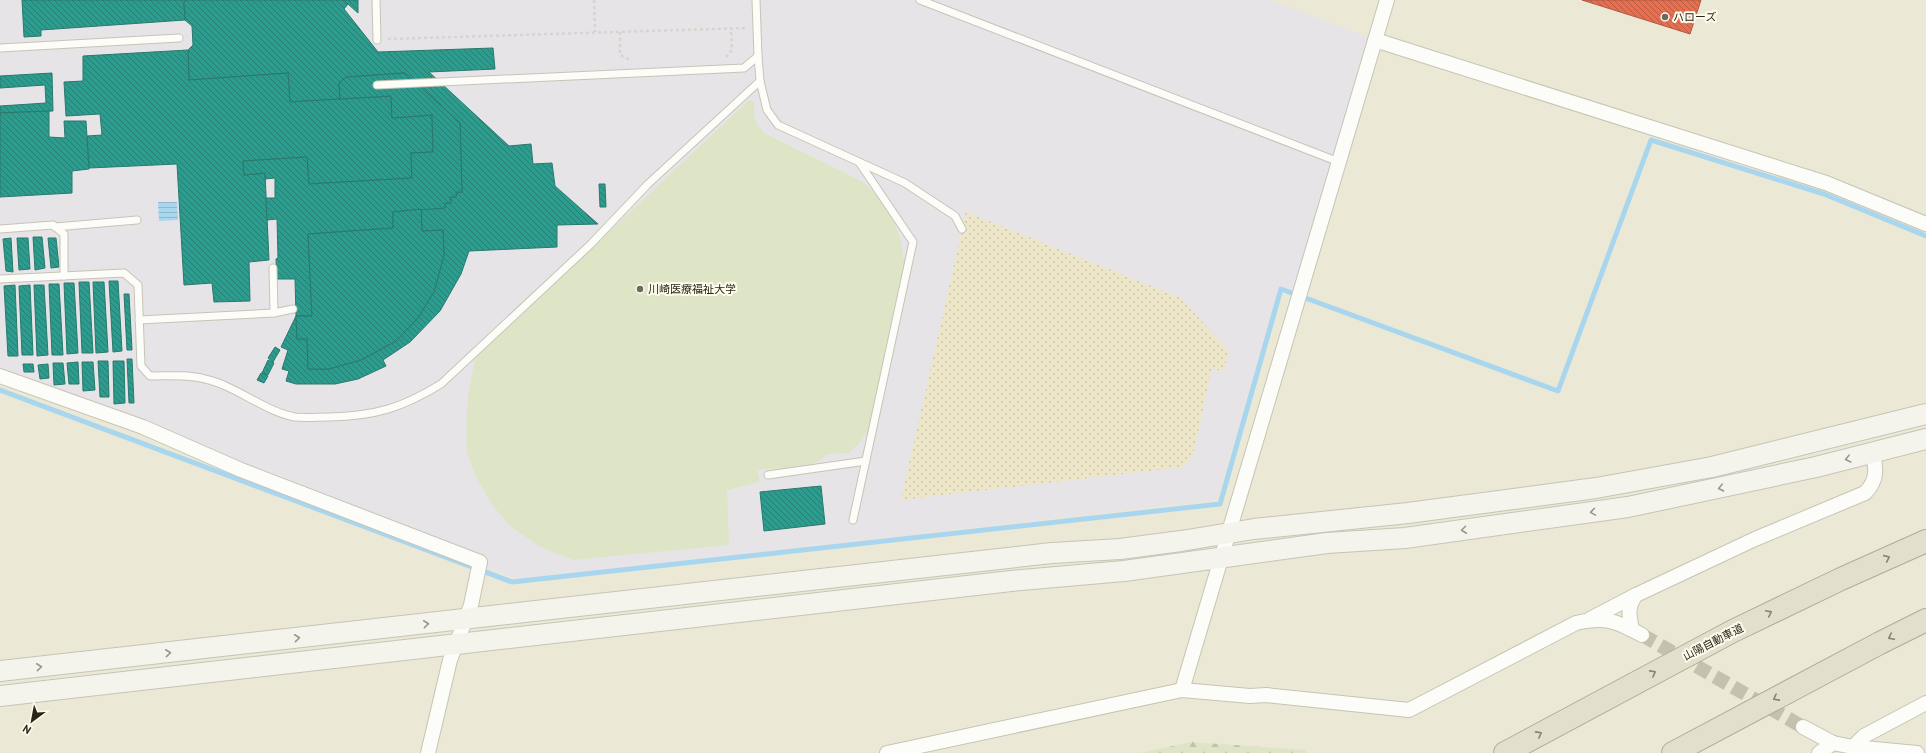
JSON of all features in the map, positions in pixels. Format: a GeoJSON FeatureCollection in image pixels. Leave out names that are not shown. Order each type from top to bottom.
{"type":"FeatureCollection","features":[{"type":"Feature","properties":{"kind":"highway","name":"山陽自動車道"},"geometry":{"type":"LineString","coordinates":[[1505,753],[1733,631],[1841,579],[1926,541]]}},
{"type":"Feature","properties":{"kind":"highway"},"geometry":{"type":"LineString","coordinates":[[1673,753],[1873,646],[1926,620]]}},
{"type":"Feature","properties":{"kind":"street"},"geometry":{"type":"LineString","coordinates":[[1182,690],[1387,0]]}},
{"type":"Feature","properties":{"kind":"street"},"geometry":{"type":"LineString","coordinates":[[1375,40],[1826,183],[1926,224]]}},
{"type":"Feature","properties":{"kind":"street"},"geometry":{"type":"LineString","coordinates":[[0,376],[143,427],[241,470],[480,562],[471,605],[450,660],[428,753]]}},
{"type":"Feature","properties":{"kind":"street"},"geometry":{"type":"LineString","coordinates":[[0,671],[466,620],[1052,553],[1120,549],[1229,533],[1596,488],[1712,467],[1926,414]]}},
{"type":"Feature","properties":{"kind":"street"},"geometry":{"type":"LineString","coordinates":[[0,696],[1012,582],[1124,571],[1327,543],[1405,538],[1628,507],[1809,469],[1926,439]]}},
{"type":"Feature","properties":{"kind":"street"},"geometry":{"type":"LineString","coordinates":[[1588,620],[1636,595],[1755,539],[1865,493],[1872,486],[1876,470],[1873,453]]}},
{"type":"Feature","properties":{"kind":"street"},"geometry":{"type":"LineString","coordinates":[[887,753],[1182,690],[1250,696],[1266,695],[1409,710],[1576,623],[1588,620],[1605,619],[1637,632],[1629,613],[1631,602],[1636,595]]}},
{"type":"Feature","properties":{"kind":"street"},"geometry":{"type":"LineString","coordinates":[[1853,747],[1864,736],[1926,703]]}},
{"type":"Feature","properties":{"kind":"street"},"geometry":{"type":"LineString","coordinates":[[1803,727],[1833,743],[1853,747],[1917,753]]}},
{"type":"Feature","properties":{"kind":"street"},"geometry":{"type":"LineString","coordinates":[[1819,753],[1833,743]]}},
{"type":"Feature","properties":{"kind":"lane"},"geometry":{"type":"LineString","coordinates":[[376,0],[377,40]]}},
{"type":"Feature","properties":{"kind":"lane"},"geometry":{"type":"LineString","coordinates":[[756,0],[760,81],[767,110],[778,125],[905,184],[955,216],[962,229]]}},
{"type":"Feature","properties":{"kind":"lane"},"geometry":{"type":"LineString","coordinates":[[920,0],[1339,162]]}},
{"type":"Feature","properties":{"kind":"lane"},"geometry":{"type":"LineString","coordinates":[[0,48],[179,38]]}},
{"type":"Feature","properties":{"kind":"lane"},"geometry":{"type":"LineString","coordinates":[[377,85],[744,68],[758,56]]}},
{"type":"Feature","properties":{"kind":"lane"},"geometry":{"type":"LineString","coordinates":[[0,279],[124,274],[138,285],[141,366],[150,376],[176,376],[205,379],[262,404],[295,416],[358,417],[395,408],[416,399],[441,384],[591,244],[648,184],[760,81]]}},
{"type":"Feature","properties":{"kind":"lane"},"geometry":{"type":"LineString","coordinates":[[853,520],[913,242],[859,162]]}},
{"type":"Feature","properties":{"kind":"lane"},"geometry":{"type":"LineString","coordinates":[[55,228],[137,220]]}},
{"type":"Feature","properties":{"kind":"lane"},"geometry":{"type":"LineString","coordinates":[[0,229],[53,225],[64,234],[64,276]]}},
{"type":"Feature","properties":{"kind":"lane"},"geometry":{"type":"LineString","coordinates":[[273,268],[274,313]]}},
{"type":"Feature","properties":{"kind":"lane"},"geometry":{"type":"LineString","coordinates":[[139,320],[274,313],[293,309]]}},
{"type":"Feature","properties":{"kind":"lane"},"geometry":{"type":"LineString","coordinates":[[768,475],[866,461]]}},
{"type":"Feature","properties":{"kind":"path"},"geometry":{"type":"LineString","coordinates":[[594,0],[595,32]]}},
{"type":"Feature","properties":{"kind":"path"},"geometry":{"type":"LineString","coordinates":[[377,40],[757,27]]}},
{"type":"Feature","properties":{"kind":"path"},"geometry":{"type":"LineString","coordinates":[[725,58],[732,50],[731,28]]}},
{"type":"Feature","properties":{"kind":"path"},"geometry":{"type":"LineString","coordinates":[[620,32],[620,55],[634,62]]}},
{"type":"Feature","properties":{"kind":"shaded area","name":"川崎医療福祉大学"},"geometry":{"type":"Polygon","coordinates":[[[0,0],[1271,0],[1369,38],[1293,291],[1279,288],[1217,500],[518,580],[497,571],[482,568],[483,559],[187,441],[0,371],[0,0]]]}},
{"type":"Feature","properties":{"kind":"green space"},"geometry":{"type":"Polygon","coordinates":[[[749,100],[755,102],[755,119],[764,133],[863,182],[881,200],[894,221],[901,242],[904,263],[870,428],[858,445],[848,453],[828,454],[811,466],[757,470],[760,482],[727,490],[729,545],[573,560],[542,548],[510,526],[492,505],[476,477],[467,452],[466,424],[468,397],[475,358],[749,100]]]}},
{"type":"Feature","properties":{"kind":"green space"},"geometry":{"type":"Polygon","coordinates":[[[1192,742],[1305,750],[1307,753],[1140,753],[1192,742]]]}},
{"type":"Feature","properties":{"kind":"sand"},"geometry":{"type":"Polygon","coordinates":[[[966,212],[1181,298],[1229,352],[1223,372],[1212,368],[1193,455],[1183,467],[901,500],[966,212]]]}},
{"type":"Feature","properties":{"kind":"water"},"geometry":{"type":"Polygon","coordinates":[[[158,202],[177,202],[178,220],[159,221],[158,202]]]}},
{"type":"Feature","properties":{"kind":"building: 商業","name":"ハローズ"},"geometry":{"type":"Polygon","coordinates":[[[1582,0],[1701,0],[1690,34],[1582,0]]]}},
{"type":"Feature","properties":{"kind":"building: 教育"},"geometry":{"type":"Polygon","coordinates":[[[22,0],[186,0],[184,3],[185,20],[41,30],[41,36],[24,37],[22,0]]]}},
{"type":"Feature","properties":{"kind":"building: 教育"},"geometry":{"type":"Polygon","coordinates":[[[186,0],[344,0],[348,4],[344,9],[378,52],[493,48],[495,69],[429,72],[509,146],[531,144],[533,164],[552,163],[555,186],[598,224],[557,225],[557,247],[469,251],[461,274],[440,311],[410,342],[383,360],[386,366],[358,379],[335,384],[296,384],[286,381],[289,371],[282,369],[288,350],[281,347],[296,316],[297,339],[307,339],[308,369],[329,369],[361,360],[396,341],[417,319],[434,292],[444,255],[443,230],[422,231],[421,209],[445,208],[445,203],[451,203],[450,197],[456,197],[456,192],[462,192],[460,123],[405,73],[346,77],[339,83],[340,99],[290,102],[288,73],[189,80],[188,50],[193,45],[192,26],[185,20],[184,3],[186,0]]]}},
{"type":"Feature","properties":{"kind":"building: 教育"},"geometry":{"type":"Polygon","coordinates":[[[344,0],[358,0],[358,13],[348,4],[344,0]]]}},
{"type":"Feature","properties":{"kind":"building: 教育"},"geometry":{"type":"Polygon","coordinates":[[[188,50],[189,80],[288,73],[290,102],[391,96],[392,118],[432,115],[433,152],[411,153],[412,178],[309,184],[307,157],[243,161],[244,175],[265,173],[269,260],[249,262],[250,301],[214,302],[212,283],[184,285],[177,164],[89,168],[87,136],[102,135],[100,114],[66,116],[64,82],[83,81],[83,56],[188,50]]]}},
{"type":"Feature","properties":{"kind":"building: 教育"},"geometry":{"type":"Polygon","coordinates":[[[52,73],[53,111],[0,113],[0,106],[46,103],[45,85],[0,88],[0,76],[52,73]]]}},
{"type":"Feature","properties":{"kind":"building: 教育"},"geometry":{"type":"Polygon","coordinates":[[[405,73],[460,123],[462,192],[456,192],[456,197],[450,197],[451,203],[445,203],[445,208],[393,212],[393,228],[308,234],[312,316],[296,316],[295,279],[277,279],[277,219],[267,220],[266,198],[275,198],[275,178],[265,179],[265,173],[244,175],[243,161],[307,157],[309,184],[412,178],[411,153],[433,152],[432,115],[392,118],[391,96],[340,99],[339,83],[346,77],[405,73]]]}},
{"type":"Feature","properties":{"kind":"building: 教育"},"geometry":{"type":"Polygon","coordinates":[[[49,111],[49,137],[65,138],[64,121],[86,121],[89,169],[72,171],[72,193],[0,197],[0,113],[49,111]]]}},
{"type":"Feature","properties":{"kind":"building: 教育"},"geometry":{"type":"Polygon","coordinates":[[[599,184],[605,184],[606,207],[600,207],[599,184]]]}},
{"type":"Feature","properties":{"kind":"building: 教育"},"geometry":{"type":"Polygon","coordinates":[[[421,209],[422,231],[443,230],[444,255],[434,292],[417,319],[396,341],[361,360],[329,369],[308,369],[307,339],[297,339],[296,316],[312,316],[308,234],[393,228],[393,212],[421,209]]]}},
{"type":"Feature","properties":{"kind":"building: 教育"},"geometry":{"type":"Polygon","coordinates":[[[33,237],[42,237],[45,268],[35,270],[33,237]]]}},
{"type":"Feature","properties":{"kind":"building: 教育"},"geometry":{"type":"Polygon","coordinates":[[[11,238],[13,272],[6,271],[3,239],[11,238]]]}},
{"type":"Feature","properties":{"kind":"building: 教育"},"geometry":{"type":"Polygon","coordinates":[[[17,238],[28,238],[30,269],[19,270],[17,238]]]}},
{"type":"Feature","properties":{"kind":"building: 教育"},"geometry":{"type":"Polygon","coordinates":[[[48,238],[56,238],[59,267],[51,268],[48,238]]]}},
{"type":"Feature","properties":{"kind":"building: 教育"},"geometry":{"type":"Polygon","coordinates":[[[109,281],[118,281],[122,351],[113,352],[109,281]]]}},
{"type":"Feature","properties":{"kind":"building: 教育"},"geometry":{"type":"Polygon","coordinates":[[[79,282],[89,282],[93,353],[82,353],[79,282]]]}},
{"type":"Feature","properties":{"kind":"building: 教育"},"geometry":{"type":"Polygon","coordinates":[[[93,282],[104,282],[108,352],[96,353],[93,282]]]}},
{"type":"Feature","properties":{"kind":"building: 教育"},"geometry":{"type":"Polygon","coordinates":[[[64,283],[74,283],[78,353],[67,354],[64,283]]]}},
{"type":"Feature","properties":{"kind":"building: 教育"},"geometry":{"type":"Polygon","coordinates":[[[49,284],[59,284],[63,355],[52,355],[49,284]]]}},
{"type":"Feature","properties":{"kind":"building: 教育"},"geometry":{"type":"Polygon","coordinates":[[[15,285],[18,356],[8,356],[4,286],[15,285]]]}},
{"type":"Feature","properties":{"kind":"building: 教育"},"geometry":{"type":"Polygon","coordinates":[[[30,285],[33,355],[22,355],[19,286],[30,285]]]}},
{"type":"Feature","properties":{"kind":"building: 教育"},"geometry":{"type":"Polygon","coordinates":[[[34,285],[44,285],[48,355],[37,356],[34,285]]]}},
{"type":"Feature","properties":{"kind":"building: 教育"},"geometry":{"type":"Polygon","coordinates":[[[124,294],[129,294],[132,350],[127,350],[124,294]]]}},
{"type":"Feature","properties":{"kind":"building: 教育"},"geometry":{"type":"Polygon","coordinates":[[[275,347],[280,350],[273,362],[268,358],[275,347]]]}},
{"type":"Feature","properties":{"kind":"building: 教育"},"geometry":{"type":"Polygon","coordinates":[[[127,359],[132,359],[134,403],[129,403],[127,359]]]}},
{"type":"Feature","properties":{"kind":"building: 教育"},"geometry":{"type":"Polygon","coordinates":[[[268,360],[274,363],[268,375],[262,373],[268,360]]]}},
{"type":"Feature","properties":{"kind":"building: 教育"},"geometry":{"type":"Polygon","coordinates":[[[98,361],[108,361],[109,397],[100,397],[98,361]]]}},
{"type":"Feature","properties":{"kind":"building: 教育"},"geometry":{"type":"Polygon","coordinates":[[[113,361],[124,361],[125,403],[114,404],[113,361]]]}},
{"type":"Feature","properties":{"kind":"building: 教育"},"geometry":{"type":"Polygon","coordinates":[[[78,362],[79,384],[69,384],[67,363],[78,362]]]}},
{"type":"Feature","properties":{"kind":"building: 教育"},"geometry":{"type":"Polygon","coordinates":[[[82,362],[93,362],[95,390],[83,391],[82,362]]]}},
{"type":"Feature","properties":{"kind":"building: 教育"},"geometry":{"type":"Polygon","coordinates":[[[53,363],[63,363],[65,384],[54,385],[53,363]]]}},
{"type":"Feature","properties":{"kind":"building: 教育"},"geometry":{"type":"Polygon","coordinates":[[[23,364],[33,364],[34,372],[24,372],[23,364]]]}},
{"type":"Feature","properties":{"kind":"building: 教育"},"geometry":{"type":"Polygon","coordinates":[[[48,364],[49,378],[40,379],[38,365],[48,364]]]}},
{"type":"Feature","properties":{"kind":"building: 教育"},"geometry":{"type":"Polygon","coordinates":[[[261,373],[268,376],[264,383],[257,380],[261,373]]]}},
{"type":"Feature","properties":{"kind":"building: 教育"},"geometry":{"type":"Polygon","coordinates":[[[821,486],[825,524],[764,531],[760,492],[821,486]]]}},
{"type":"Feature","properties":{"kind":"waterway"},"geometry":{"type":"LineString","coordinates":[[0,390],[512,582],[1220,504],[1281,289],[1558,391],[1651,140],[1824,194],[1926,236]]}},
{"type":"Feature","properties":{"kind":"tunnel"},"geometry":{"type":"LineString","coordinates":[[1642,635],[1803,727]]}},
{"type":"Feature","properties":{"kind":"place","name":"ハローズ"},"geometry":{"type":"Point","coordinates":[1665,17]}},
{"type":"Feature","properties":{"kind":"place","name":"川崎医療福祉大学"},"geometry":{"type":"Point","coordinates":[640,289]}}]}
